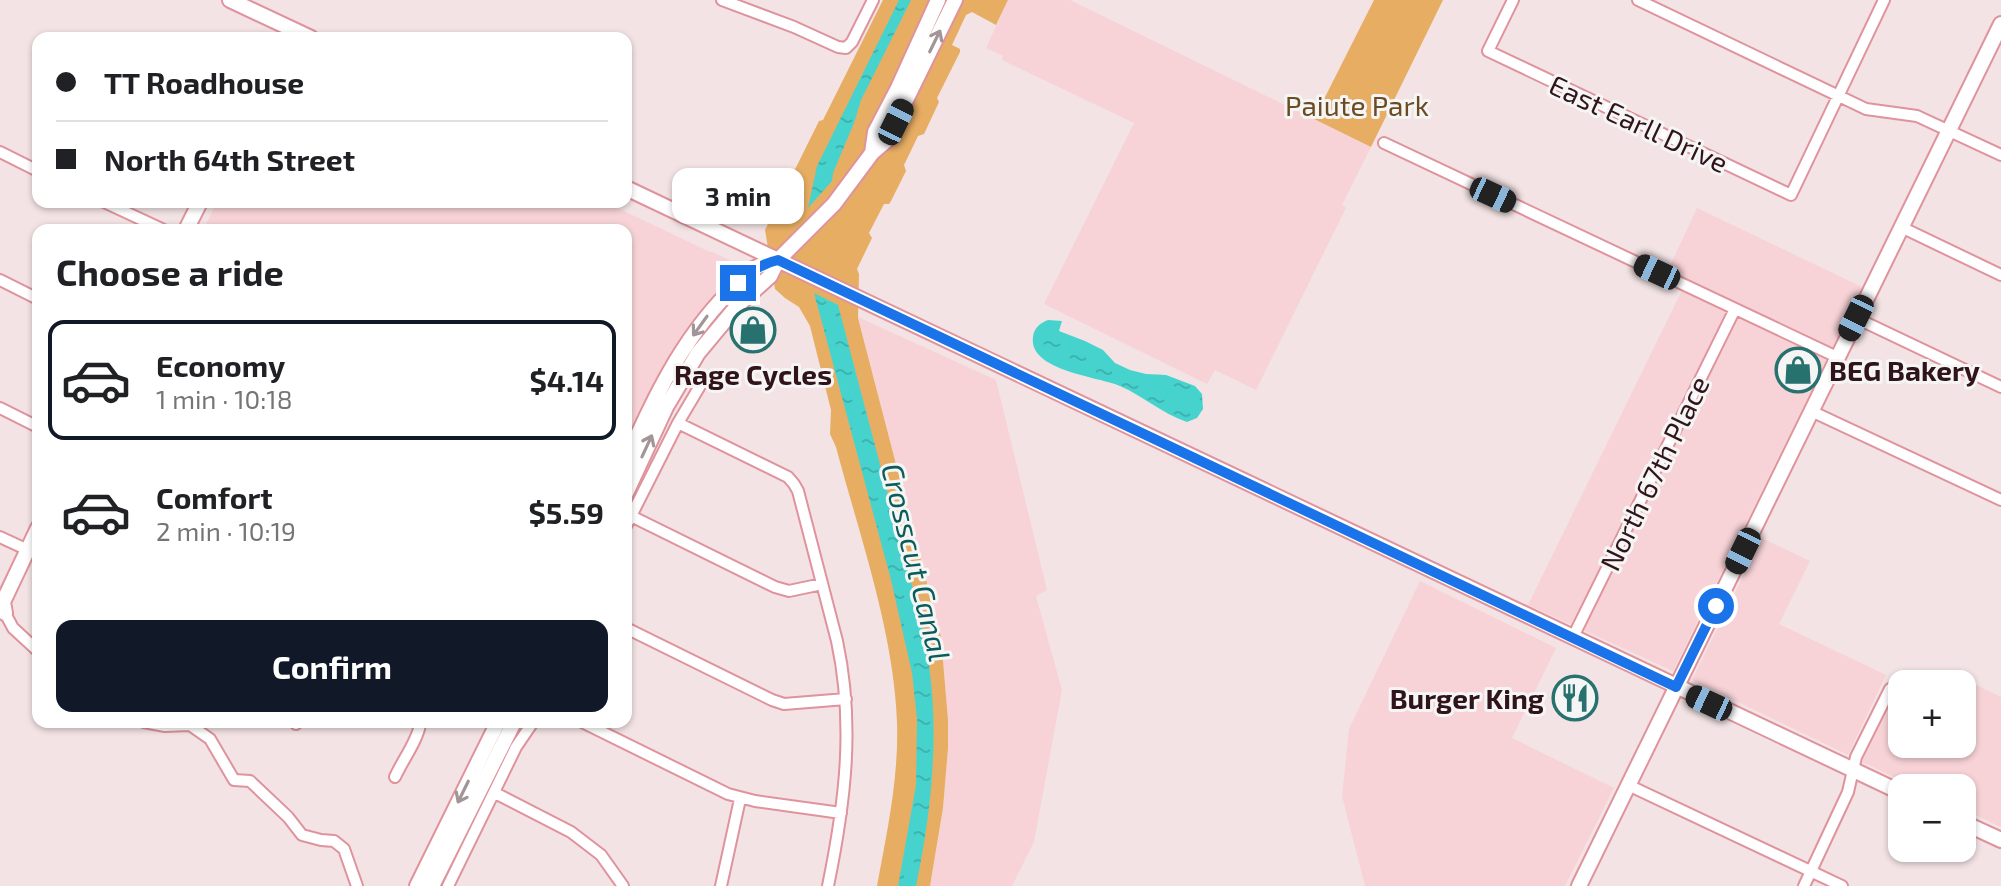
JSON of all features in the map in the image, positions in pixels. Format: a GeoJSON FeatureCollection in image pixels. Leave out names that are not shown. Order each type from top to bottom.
{"type":"FeatureCollection","features":[{"type":"Feature","properties":{"kind":"main road"},"geometry":{"type":"LineString","coordinates":[[230,0],[285,32]]}},
{"type":"Feature","properties":{"kind":"main road"},"geometry":{"type":"LineString","coordinates":[[872,153],[875,132],[938,0]]}},
{"type":"Feature","properties":{"kind":"main road"},"geometry":{"type":"LineString","coordinates":[[632,477],[684,349],[720,302],[754,269],[778,260],[798,242],[834,204],[872,153],[886,141],[955,0]]}},
{"type":"Feature","properties":{"kind":"main road"},"geometry":{"type":"LineString","coordinates":[[1579,886],[1901,227],[1997,42],[2001,24]]}},
{"type":"Feature","properties":{"kind":"main road"},"geometry":{"type":"LineString","coordinates":[[632,191],[1888,787]]}},
{"type":"Feature","properties":{"kind":"main road"},"geometry":{"type":"LineString","coordinates":[[632,450],[663,396]]}},
{"type":"Feature","properties":{"kind":"main road"},"geometry":{"type":"LineString","coordinates":[[5,613],[3,602],[32,558]]}},
{"type":"Feature","properties":{"kind":"main road"},"geometry":{"type":"LineString","coordinates":[[417,886],[495,728]]}},
{"type":"Feature","properties":{"kind":"main road"},"geometry":{"type":"LineString","coordinates":[[432,886],[511,728]]}},
{"type":"Feature","properties":{"kind":"main road"},"geometry":{"type":"LineString","coordinates":[[1976,828],[2001,840]]}},
{"type":"Feature","properties":{"kind":"street"},"geometry":{"type":"LineString","coordinates":[[722,0],[846,48],[873,0]]}},
{"type":"Feature","properties":{"kind":"street","name":"East Earll Drive"},"geometry":{"type":"LineString","coordinates":[[1513,0],[1488,51],[1791,195],[1839,96]]}},
{"type":"Feature","properties":{"kind":"street"},"geometry":{"type":"LineString","coordinates":[[1638,0],[1866,109],[1917,116],[2001,155]]}},
{"type":"Feature","properties":{"kind":"street"},"geometry":{"type":"LineString","coordinates":[[1839,96],[1884,0]]}},
{"type":"Feature","properties":{"kind":"street"},"geometry":{"type":"LineString","coordinates":[[1384,143],[1837,357]]}},
{"type":"Feature","properties":{"kind":"street"},"geometry":{"type":"LineString","coordinates":[[0,152],[32,168]]}},
{"type":"Feature","properties":{"kind":"street"},"geometry":{"type":"LineString","coordinates":[[117,208],[151,224]]}},
{"type":"Feature","properties":{"kind":"street"},"geometry":{"type":"LineString","coordinates":[[1901,227],[2001,275]]}},
{"type":"Feature","properties":{"kind":"street"},"geometry":{"type":"LineString","coordinates":[[0,280],[32,296]]}},
{"type":"Feature","properties":{"kind":"street","name":"North 67th Place"},"geometry":{"type":"LineString","coordinates":[[1573,637],[1735,309]]}},
{"type":"Feature","properties":{"kind":"street"},"geometry":{"type":"LineString","coordinates":[[1856,318],[2001,387]]}},
{"type":"Feature","properties":{"kind":"street"},"geometry":{"type":"LineString","coordinates":[[632,515],[704,379]]}},
{"type":"Feature","properties":{"kind":"street"},"geometry":{"type":"LineString","coordinates":[[0,408],[32,424]]}},
{"type":"Feature","properties":{"kind":"street"},"geometry":{"type":"LineString","coordinates":[[1811,411],[2001,500]]}},
{"type":"Feature","properties":{"kind":"street"},"geometry":{"type":"LineString","coordinates":[[678,423],[788,477],[798,491],[841,661],[846,699],[847,754],[841,813],[828,886]]}},
{"type":"Feature","properties":{"kind":"street"},"geometry":{"type":"LineString","coordinates":[[632,522],[775,587],[789,591],[822,584]]}},
{"type":"Feature","properties":{"kind":"street"},"geometry":{"type":"LineString","coordinates":[[0,537],[32,553]]}},
{"type":"Feature","properties":{"kind":"street"},"geometry":{"type":"LineString","coordinates":[[5,613],[13,628],[32,645]]}},
{"type":"Feature","properties":{"kind":"street"},"geometry":{"type":"LineString","coordinates":[[632,631],[784,704],[846,699]]}},
{"type":"Feature","properties":{"kind":"street"},"geometry":{"type":"LineString","coordinates":[[1804,886],[1848,792],[1856,757],[1888,693]]}},
{"type":"Feature","properties":{"kind":"street"},"geometry":{"type":"LineString","coordinates":[[194,728],[210,739],[234,780],[250,781],[288,817],[302,835],[334,841],[344,849],[357,886]]}},
{"type":"Feature","properties":{"kind":"street"},"geometry":{"type":"LineString","coordinates":[[395,777],[420,728]]}},
{"type":"Feature","properties":{"kind":"street"},"geometry":{"type":"LineString","coordinates":[[448,886],[516,747],[529,728]]}},
{"type":"Feature","properties":{"kind":"street"},"geometry":{"type":"LineString","coordinates":[[594,728],[740,799],[841,813]]}},
{"type":"Feature","properties":{"kind":"street"},"geometry":{"type":"LineString","coordinates":[[1628,785],[1842,886]]}},
{"type":"Feature","properties":{"kind":"street"},"geometry":{"type":"LineString","coordinates":[[495,793],[571,832],[601,855],[623,886]]}},
{"type":"Feature","properties":{"kind":"street"},"geometry":{"type":"LineString","coordinates":[[721,886],[740,799]]}},
{"type":"Feature","properties":{"kind":"shaded area"},"geometry":{"type":"Polygon","coordinates":[[[1008,0],[1070,0],[1371,147],[1342,205],[1346,208],[1256,390],[1215,370],[1207,384],[1044,304],[1134,123],[1002,60],[1003,56],[986,48],[1008,0]]]}},
{"type":"Feature","properties":{"kind":"shaded area"},"geometry":{"type":"Polygon","coordinates":[[[214,208],[618,208],[729,260],[731,265],[725,286],[699,314],[676,348],[632,425],[632,224],[206,224],[214,208]]]}},
{"type":"Feature","properties":{"kind":"shaded area"},"geometry":{"type":"Polygon","coordinates":[[[1697,208],[1862,287],[1673,671],[1528,605],[1687,280],[1668,270],[1697,208]]]}},
{"type":"Feature","properties":{"kind":"shaded area"},"geometry":{"type":"Polygon","coordinates":[[[858,317],[996,380],[1047,590],[1036,596],[1062,690],[1034,842],[1012,886],[930,886],[943,808],[948,748],[941,637],[858,317]]]}},
{"type":"Feature","properties":{"kind":"shaded area"},"geometry":{"type":"Polygon","coordinates":[[[1762,538],[1810,561],[1779,624],[1886,675],[1848,755],[1692,680],[1762,538]]]}},
{"type":"Feature","properties":{"kind":"shaded area"},"geometry":{"type":"Polygon","coordinates":[[[1420,581],[1556,648],[1512,738],[1614,788],[1565,886],[1365,886],[1342,796],[1349,729],[1420,581]]]}},
{"type":"Feature","properties":{"kind":"shaded area"},"geometry":{"type":"Polygon","coordinates":[[[1976,685],[2001,697],[2001,827],[1976,815],[1976,774],[1888,774],[1862,762],[1888,708],[1888,758],[1976,758],[1976,685]]]}},
{"type":"Feature","properties":{"kind":"green space"},"geometry":{"type":"Polygon","coordinates":[[[883,0],[1008,0],[996,25],[972,12],[966,15],[952,45],[960,52],[937,98],[939,102],[924,134],[918,136],[891,201],[884,204],[869,233],[872,238],[857,269],[858,318],[941,637],[948,748],[943,808],[930,886],[877,886],[896,763],[897,722],[889,653],[865,549],[830,434],[831,410],[810,326],[799,307],[775,289],[765,230],[883,0]]]}},
{"type":"Feature","properties":{"kind":"green space","name":"Paiute Park"},"geometry":{"type":"Polygon","coordinates":[[[1374,0],[1443,0],[1371,147],[1314,119],[1374,0]]]}},
{"type":"Feature","properties":{"kind":"water"},"geometry":{"type":"Polygon","coordinates":[[[899,0],[911,0],[861,100],[832,181],[808,208],[817,166],[899,0]]]}},
{"type":"Feature","properties":{"kind":"water"},"geometry":{"type":"Polygon","coordinates":[[[814,293],[838,305],[927,651],[933,708],[933,759],[929,810],[916,886],[898,886],[916,785],[917,719],[912,673],[891,580],[814,293]]]}},
{"type":"Feature","properties":{"kind":"water"},"geometry":{"type":"Polygon","coordinates":[[[1048,320],[1062,321],[1059,331],[1103,350],[1115,363],[1130,370],[1166,375],[1195,386],[1202,394],[1203,409],[1197,418],[1187,422],[1120,386],[1053,365],[1034,348],[1035,331],[1048,320]]]}},
{"type":"Feature","properties":{"kind":"place","name":"Rage Cycles"},"geometry":{"type":"Point","coordinates":[753,330]}},
{"type":"Feature","properties":{"kind":"place","name":"BEG Bakery"},"geometry":{"type":"Point","coordinates":[1798,370]}},
{"type":"Feature","properties":{"kind":"place","name":"Burger King"},"geometry":{"type":"Point","coordinates":[1575,698]}},
{"type":"Feature","properties":{"kind":"route"},"geometry":{"type":"LineString","coordinates":[[738,283],[764,263],[778,260],[1676,687],[1716,606]]}},
{"type":"Feature","properties":{"kind":"water label","name":"Crosscut Canal"},"geometry":{"type":"Point","coordinates":[917,562]}}]}
